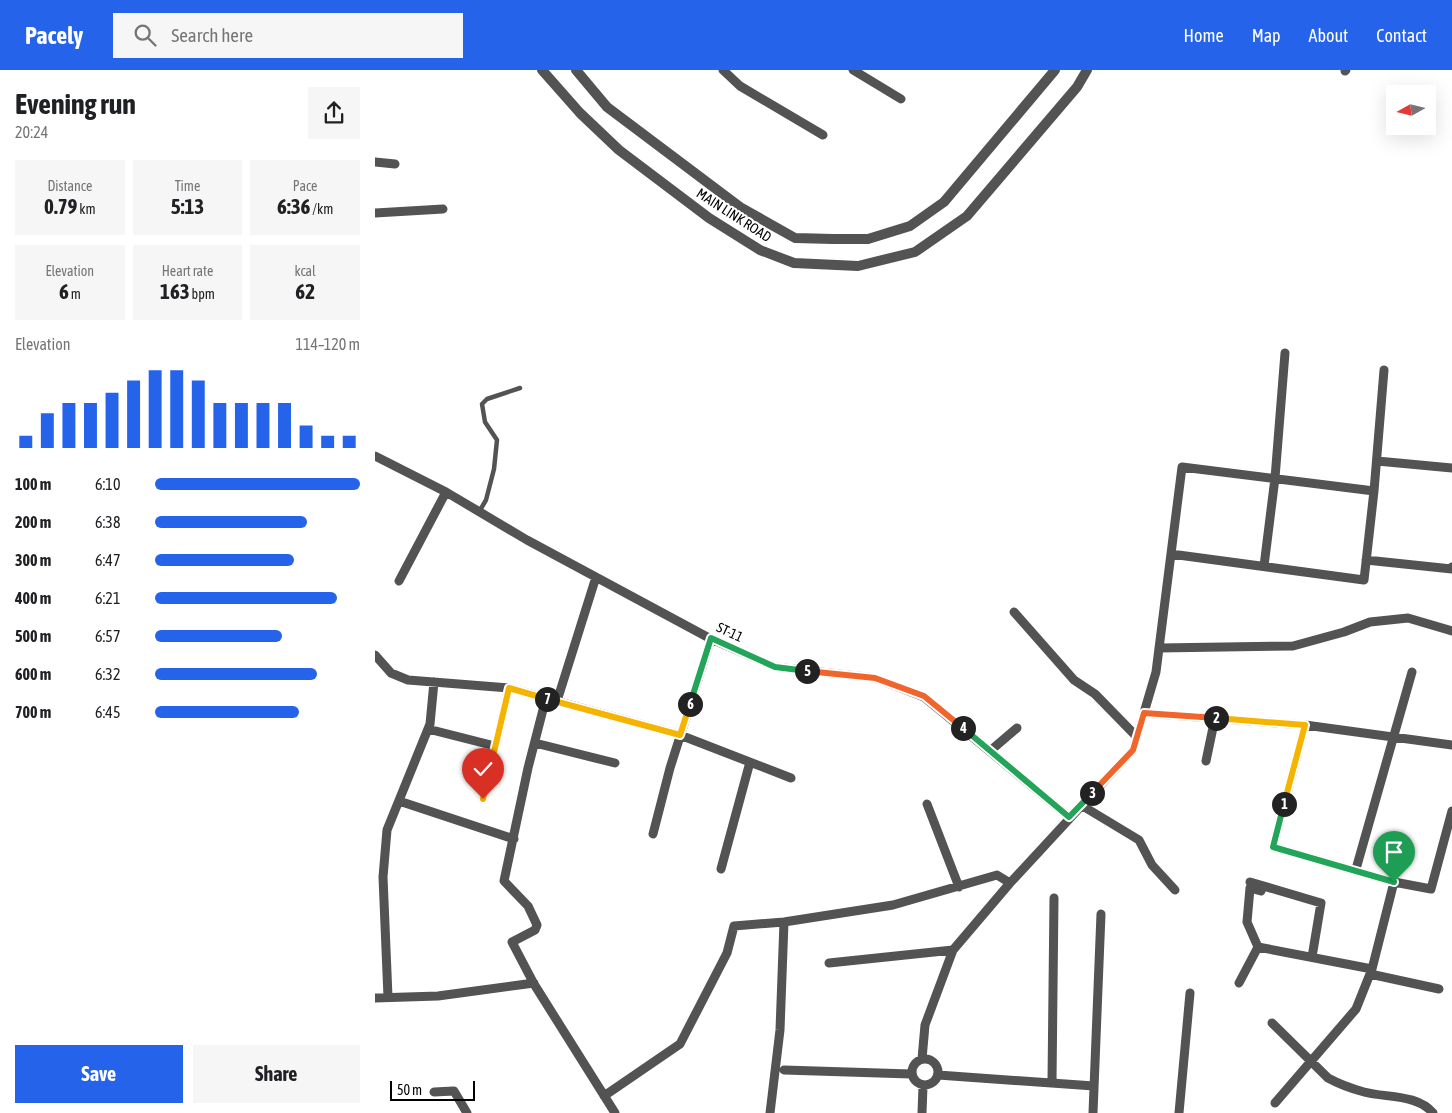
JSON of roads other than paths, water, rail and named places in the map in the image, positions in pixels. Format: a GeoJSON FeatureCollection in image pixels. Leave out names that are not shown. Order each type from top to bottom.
{"type":"FeatureCollection","features":[{"type":"Feature","properties":{"kind":"street","name":"MAIN LINK ROAD"},"geometry":{"type":"LineString","coordinates":[[542,70],[579,113],[619,150],[709,218],[760,250],[794,263],[858,266],[915,252],[967,216],[1077,87],[1087,70]]}},
{"type":"Feature","properties":{"kind":"street","name":"MAIN LINK ROAD"},"geometry":{"type":"LineString","coordinates":[[576,70],[607,107],[740,207],[795,238],[833,239],[868,239],[910,226],[944,202],[1055,70]]}},
{"type":"Feature","properties":{"kind":"street"},"geometry":{"type":"LineString","coordinates":[[723,70],[741,86],[823,134]]}},
{"type":"Feature","properties":{"kind":"street"},"geometry":{"type":"LineString","coordinates":[[853,70],[901,99]]}},
{"type":"Feature","properties":{"kind":"street"},"geometry":{"type":"LineString","coordinates":[[375,162],[395,164]]}},
{"type":"Feature","properties":{"kind":"street"},"geometry":{"type":"LineString","coordinates":[[375,213],[443,209]]}},
{"type":"Feature","properties":{"kind":"street"},"geometry":{"type":"LineString","coordinates":[[1263,566],[1275,478],[1285,353]]}},
{"type":"Feature","properties":{"kind":"street"},"geometry":{"type":"LineString","coordinates":[[1171,554],[1364,580],[1377,460],[1384,370]]}},
{"type":"Feature","properties":{"kind":"street","name":"ST-11"},"geometry":{"type":"LineString","coordinates":[[375,456],[446,492],[479,514],[711,638],[775,667],[875,678],[924,696],[1069,817]]}},
{"type":"Feature","properties":{"kind":"street"},"geometry":{"type":"LineString","coordinates":[[1377,460],[1452,468]]}},
{"type":"Feature","properties":{"kind":"street"},"geometry":{"type":"LineString","coordinates":[[922,1059],[934,1063],[938,1075],[934,1082],[923,1086],[915,1082],[911,1074],[913,1066],[922,1059],[925,1025],[953,950],[1069,817],[1133,750],[1156,672],[1182,467],[1374,491]]}},
{"type":"Feature","properties":{"kind":"street"},"geometry":{"type":"LineString","coordinates":[[399,581],[446,492]]}},
{"type":"Feature","properties":{"kind":"street"},"geometry":{"type":"LineString","coordinates":[[1366,560],[1452,569],[1452,567]]}},
{"type":"Feature","properties":{"kind":"street"},"geometry":{"type":"LineString","coordinates":[[557,701],[596,577]]}},
{"type":"Feature","properties":{"kind":"street"},"geometry":{"type":"LineString","coordinates":[[1014,612],[1074,680],[1095,694],[1137,738]]}},
{"type":"Feature","properties":{"kind":"street"},"geometry":{"type":"LineString","coordinates":[[1159,648],[1293,646],[1344,632],[1370,622],[1408,618],[1452,631]]}},
{"type":"Feature","properties":{"kind":"street"},"geometry":{"type":"LineString","coordinates":[[653,834],[680,735],[711,638]]}},
{"type":"Feature","properties":{"kind":"street"},"geometry":{"type":"LineString","coordinates":[[375,655],[391,673],[408,680],[509,688],[680,735],[791,778]]}},
{"type":"Feature","properties":{"kind":"street"},"geometry":{"type":"LineString","coordinates":[[1356,869],[1412,672]]}},
{"type":"Feature","properties":{"kind":"street"},"geometry":{"type":"LineString","coordinates":[[388,997],[383,877],[387,830],[428,729],[434,682]]}},
{"type":"Feature","properties":{"kind":"street"},"geometry":{"type":"LineString","coordinates":[[483,799],[509,688]]}},
{"type":"Feature","properties":{"kind":"street"},"geometry":{"type":"LineString","coordinates":[[546,698],[504,881],[527,906],[537,925],[535,930],[512,942],[534,983],[615,1113]]}},
{"type":"Feature","properties":{"kind":"street"},"geometry":{"type":"LineString","coordinates":[[1144,713],[1305,725],[1452,744]]}},
{"type":"Feature","properties":{"kind":"street"},"geometry":{"type":"LineString","coordinates":[[1206,761],[1215,718]]}},
{"type":"Feature","properties":{"kind":"street"},"geometry":{"type":"LineString","coordinates":[[1305,725],[1273,847],[1356,869],[1394,882],[1431,889],[1452,811]]}},
{"type":"Feature","properties":{"kind":"street"},"geometry":{"type":"LineString","coordinates":[[990,750],[1017,728]]}},
{"type":"Feature","properties":{"kind":"street"},"geometry":{"type":"LineString","coordinates":[[428,729],[495,746]]}},
{"type":"Feature","properties":{"kind":"street"},"geometry":{"type":"LineString","coordinates":[[535,743],[615,764]]}},
{"type":"Feature","properties":{"kind":"street"},"geometry":{"type":"LineString","coordinates":[[721,869],[750,762]]}},
{"type":"Feature","properties":{"kind":"street"},"geometry":{"type":"LineString","coordinates":[[399,801],[514,839]]}},
{"type":"Feature","properties":{"kind":"street"},"geometry":{"type":"LineString","coordinates":[[927,804],[959,887]]}},
{"type":"Feature","properties":{"kind":"street"},"geometry":{"type":"LineString","coordinates":[[1081,805],[1139,840],[1152,865],[1175,890]]}},
{"type":"Feature","properties":{"kind":"street"},"geometry":{"type":"LineString","coordinates":[[604,1096],[680,1044],[724,961],[734,926],[784,922],[893,905],[997,875],[1010,883]]}},
{"type":"Feature","properties":{"kind":"street"},"geometry":{"type":"LineString","coordinates":[[1250,882],[1321,903],[1312,957]]}},
{"type":"Feature","properties":{"kind":"street"},"geometry":{"type":"LineString","coordinates":[[1275,1103],[1356,1009],[1371,971],[1394,882]]}},
{"type":"Feature","properties":{"kind":"street"},"geometry":{"type":"LineString","coordinates":[[1239,983],[1257,947],[1246,918],[1250,888],[1261,891]]}},
{"type":"Feature","properties":{"kind":"street"},"geometry":{"type":"LineString","coordinates":[[1052,1082],[1054,898]]}},
{"type":"Feature","properties":{"kind":"street"},"geometry":{"type":"LineString","coordinates":[[1093,1113],[1101,914]]}},
{"type":"Feature","properties":{"kind":"street"},"geometry":{"type":"LineString","coordinates":[[770,1113],[779,1030],[784,922]]}},
{"type":"Feature","properties":{"kind":"street"},"geometry":{"type":"LineString","coordinates":[[1257,947],[1312,957],[1439,989]]}},
{"type":"Feature","properties":{"kind":"street"},"geometry":{"type":"LineString","coordinates":[[829,963],[953,950]]}},
{"type":"Feature","properties":{"kind":"street"},"geometry":{"type":"LineString","coordinates":[[375,998],[439,996],[534,983]]}},
{"type":"Feature","properties":{"kind":"street"},"geometry":{"type":"LineString","coordinates":[[1179,1113],[1190,992]]}},
{"type":"Feature","properties":{"kind":"street"},"geometry":{"type":"LineString","coordinates":[[1272,1023],[1336,1082],[1364,1092],[1419,1102],[1433,1113]]}},
{"type":"Feature","properties":{"kind":"street"},"geometry":{"type":"LineString","coordinates":[[785,1070],[911,1074]]}},
{"type":"Feature","properties":{"kind":"street"},"geometry":{"type":"LineString","coordinates":[[938,1075],[1094,1086]]}},
{"type":"Feature","properties":{"kind":"street"},"geometry":{"type":"LineString","coordinates":[[922,1113],[923,1086]]}},
{"type":"Feature","properties":{"kind":"street"},"geometry":{"type":"LineString","coordinates":[[434,1092],[454,1090],[467,1113]]}},
{"type":"Feature","properties":{"kind":"lane"},"geometry":{"type":"LineString","coordinates":[[479,514],[486,500],[494,469],[497,440],[485,422],[482,404],[487,399],[520,388]]}}]}
